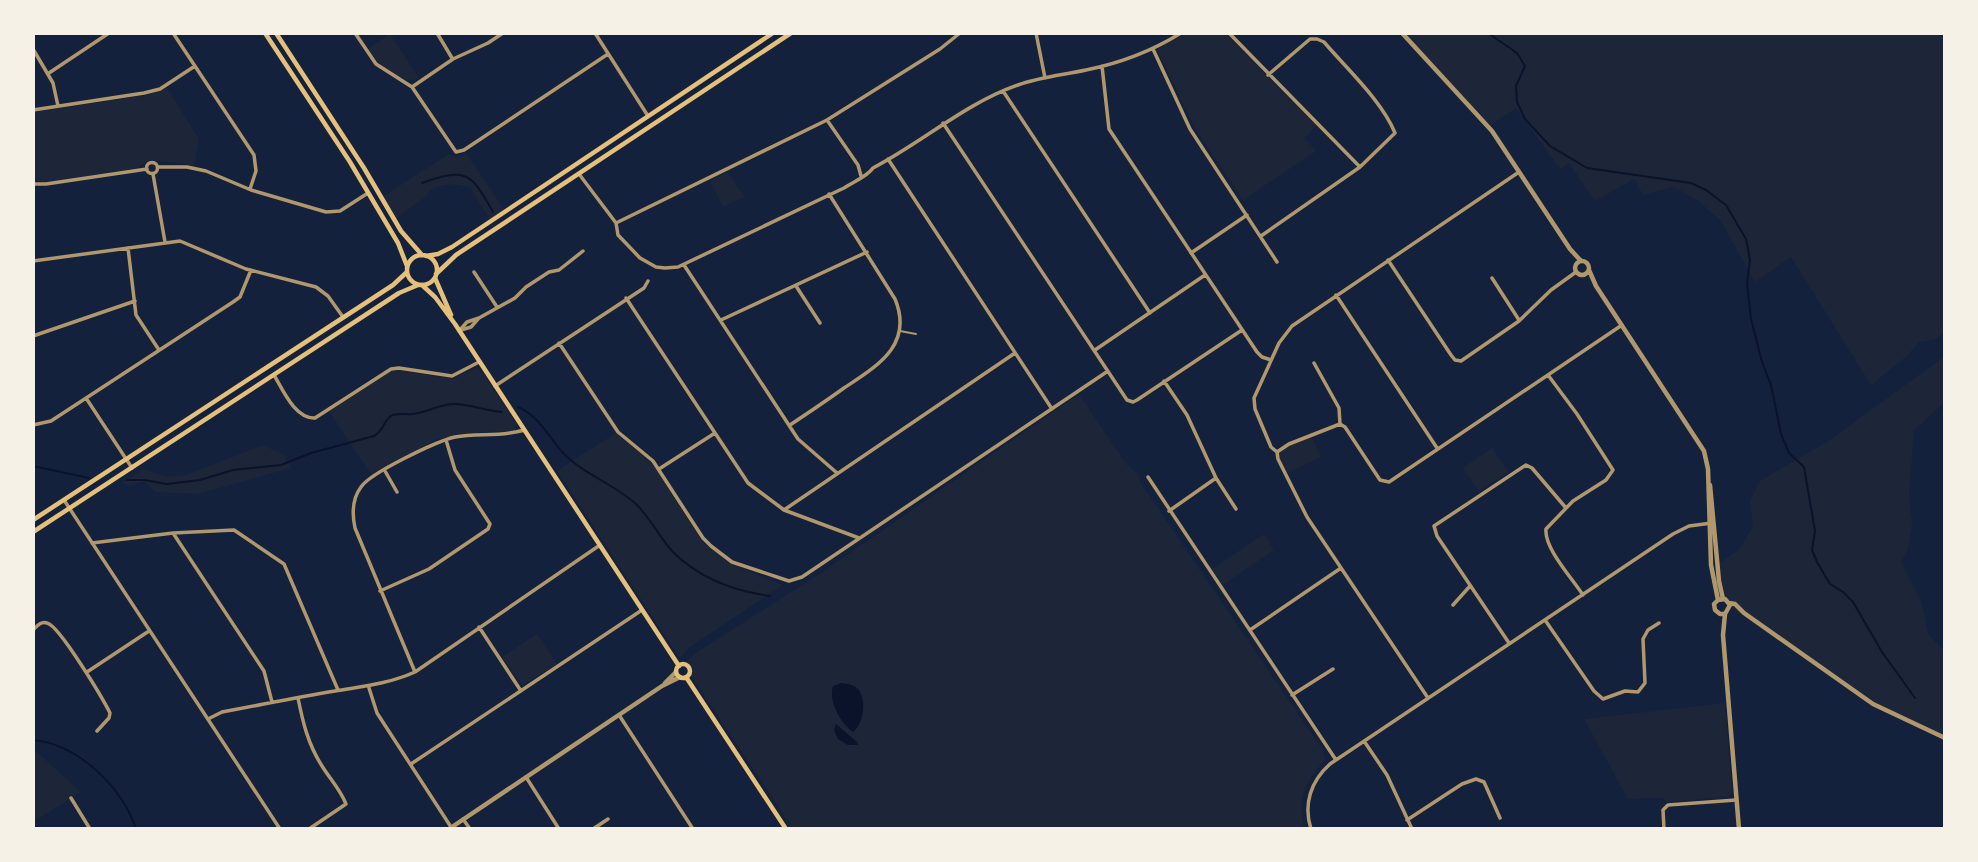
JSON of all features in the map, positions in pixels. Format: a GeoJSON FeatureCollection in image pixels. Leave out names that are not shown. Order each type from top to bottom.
{"type":"FeatureCollection","features":[{"type":"Feature","properties":{"kind":"main road"},"geometry":{"type":"LineString","coordinates":[[265,33],[398,243],[410,280],[435,297],[455,324],[642,610],[680,673],[786,829]]}},
{"type":"Feature","properties":{"kind":"main road"},"geometry":{"type":"LineString","coordinates":[[276,33],[401,231],[435,263],[436,276],[455,324]]}},
{"type":"Feature","properties":{"kind":"main road"},"geometry":{"type":"LineString","coordinates":[[33,520],[393,285],[413,258],[443,252],[773,33]]}},
{"type":"Feature","properties":{"kind":"main road"},"geometry":{"type":"LineString","coordinates":[[33,532],[399,293],[429,283],[449,260],[791,33]]}},
{"type":"Feature","properties":{"kind":"main road"},"geometry":{"type":"LineString","coordinates":[[649,116],[659,118],[669,114]]}},
{"type":"Feature","properties":{"kind":"main road"},"geometry":{"type":"LineString","coordinates":[[644,131],[649,116]]}},
{"type":"Feature","properties":{"kind":"main road"},"geometry":{"type":"LineString","coordinates":[[579,174],[586,158]]}},
{"type":"Feature","properties":{"kind":"main road"},"geometry":{"type":"LineString","coordinates":[[557,177],[579,174]]}},
{"type":"Feature","properties":{"kind":"main road"},"geometry":{"type":"LineString","coordinates":[[368,193],[375,188]]}},
{"type":"Feature","properties":{"kind":"street"},"geometry":{"type":"LineString","coordinates":[[49,73],[109,33]]}},
{"type":"Feature","properties":{"kind":"street"},"geometry":{"type":"LineString","coordinates":[[173,33],[254,155],[256,171],[250,189]]}},
{"type":"Feature","properties":{"kind":"street"},"geometry":{"type":"LineString","coordinates":[[355,33],[376,64],[412,87],[456,152],[462,151],[608,54]]}},
{"type":"Feature","properties":{"kind":"street"},"geometry":{"type":"LineString","coordinates":[[437,33],[453,59]]}},
{"type":"Feature","properties":{"kind":"street"},"geometry":{"type":"LineString","coordinates":[[412,87],[453,59],[503,33]]}},
{"type":"Feature","properties":{"kind":"street"},"geometry":{"type":"LineString","coordinates":[[595,33],[649,116]]}},
{"type":"Feature","properties":{"kind":"street"},"geometry":{"type":"LineString","coordinates":[[1036,33],[1045,78]]}},
{"type":"Feature","properties":{"kind":"street"},"geometry":{"type":"LineString","coordinates":[[579,174],[616,223],[618,234],[646,262],[665,268],[684,265],[869,174],[873,168],[977,102],[1045,78],[1102,66],[1153,49],[1181,33]]}},
{"type":"Feature","properties":{"kind":"street"},"geometry":{"type":"LineString","coordinates":[[1229,33],[1360,167]]}},
{"type":"Feature","properties":{"kind":"street"},"geometry":{"type":"LineString","coordinates":[[1402,33],[1483,120],[1579,263]]}},
{"type":"Feature","properties":{"kind":"street"},"geometry":{"type":"LineString","coordinates":[[616,223],[828,120],[940,49],[958,34]]}},
{"type":"Feature","properties":{"kind":"street"},"geometry":{"type":"LineString","coordinates":[[1261,236],[1360,167],[1395,134],[1391,123],[1362,86],[1324,42],[1317,38],[1310,39],[1268,75]]}},
{"type":"Feature","properties":{"kind":"street"},"geometry":{"type":"LineString","coordinates":[[33,49],[54,83],[58,106]]}},
{"type":"Feature","properties":{"kind":"street"},"geometry":{"type":"LineString","coordinates":[[1153,49],[1190,130],[1278,262]]}},
{"type":"Feature","properties":{"kind":"street"},"geometry":{"type":"LineString","coordinates":[[33,110],[160,89],[195,65]]}},
{"type":"Feature","properties":{"kind":"street"},"geometry":{"type":"LineString","coordinates":[[1102,66],[1109,129],[1257,352],[1262,358],[1271,360]]}},
{"type":"Feature","properties":{"kind":"street"},"geometry":{"type":"LineString","coordinates":[[1003,91],[1150,313]]}},
{"type":"Feature","properties":{"kind":"street"},"geometry":{"type":"LineString","coordinates":[[828,120],[858,165],[861,176]]}},
{"type":"Feature","properties":{"kind":"street"},"geometry":{"type":"LineString","coordinates":[[943,123],[1127,400],[1133,402],[1242,330]]}},
{"type":"Feature","properties":{"kind":"street"},"geometry":{"type":"LineString","coordinates":[[888,159],[1052,409]]}},
{"type":"Feature","properties":{"kind":"street"},"geometry":{"type":"LineString","coordinates":[[147,169],[151,162],[158,167],[197,168],[250,189],[314,209],[333,212],[345,208],[368,193]]}},
{"type":"Feature","properties":{"kind":"street"},"geometry":{"type":"LineString","coordinates":[[153,174],[158,167]]}},
{"type":"Feature","properties":{"kind":"street"},"geometry":{"type":"LineString","coordinates":[[33,184],[147,169],[153,174],[165,242]]}},
{"type":"Feature","properties":{"kind":"street"},"geometry":{"type":"LineString","coordinates":[[1278,452],[1271,447],[1254,404],[1255,392],[1287,331],[1519,172]]}},
{"type":"Feature","properties":{"kind":"street"},"geometry":{"type":"LineString","coordinates":[[790,425],[879,365],[894,346],[900,331],[900,315],[895,299],[829,194]]}},
{"type":"Feature","properties":{"kind":"street"},"geometry":{"type":"LineString","coordinates":[[1191,253],[1247,215]]}},
{"type":"Feature","properties":{"kind":"street"},"geometry":{"type":"LineString","coordinates":[[33,261],[180,241],[191,243],[251,270],[316,287],[328,296],[344,317]]}},
{"type":"Feature","properties":{"kind":"street"},"geometry":{"type":"LineString","coordinates":[[128,247],[136,315],[159,351]]}},
{"type":"Feature","properties":{"kind":"street"},"geometry":{"type":"LineString","coordinates":[[459,331],[467,322],[515,298],[526,287],[549,272],[559,270],[583,251]]}},
{"type":"Feature","properties":{"kind":"street"},"geometry":{"type":"LineString","coordinates":[[721,320],[867,252]]}},
{"type":"Feature","properties":{"kind":"street"},"geometry":{"type":"LineString","coordinates":[[1388,260],[1455,359],[1467,359],[1519,321],[1551,290],[1576,272],[1579,263]]}},
{"type":"Feature","properties":{"kind":"street"},"geometry":{"type":"LineString","coordinates":[[1579,263],[1588,264],[1596,286],[1699,441],[1706,458],[1721,599]]}},
{"type":"Feature","properties":{"kind":"street"},"geometry":{"type":"LineString","coordinates":[[684,265],[798,439],[837,472]]}},
{"type":"Feature","properties":{"kind":"street"},"geometry":{"type":"LineString","coordinates":[[33,425],[51,421],[240,297],[251,270]]}},
{"type":"Feature","properties":{"kind":"street"},"geometry":{"type":"LineString","coordinates":[[1584,274],[1589,270]]}},
{"type":"Feature","properties":{"kind":"street"},"geometry":{"type":"LineString","coordinates":[[474,272],[497,307]]}},
{"type":"Feature","properties":{"kind":"street"},"geometry":{"type":"LineString","coordinates":[[1576,272],[1584,274],[1596,286]]}},
{"type":"Feature","properties":{"kind":"street"},"geometry":{"type":"LineString","coordinates":[[1095,350],[1205,275]]}},
{"type":"Feature","properties":{"kind":"street"},"geometry":{"type":"LineString","coordinates":[[1492,278],[1519,321]]}},
{"type":"Feature","properties":{"kind":"street"},"geometry":{"type":"LineString","coordinates":[[495,386],[644,288],[648,281]]}},
{"type":"Feature","properties":{"kind":"street"},"geometry":{"type":"LineString","coordinates":[[796,286],[820,323]]}},
{"type":"Feature","properties":{"kind":"street"},"geometry":{"type":"LineString","coordinates":[[1336,295],[1438,449]]}},
{"type":"Feature","properties":{"kind":"street"},"geometry":{"type":"LineString","coordinates":[[626,298],[748,483],[785,510],[859,538]]}},
{"type":"Feature","properties":{"kind":"street"},"geometry":{"type":"LineString","coordinates":[[33,336],[135,301]]}},
{"type":"Feature","properties":{"kind":"street"},"geometry":{"type":"LineString","coordinates":[[1340,424],[1345,427],[1383,482],[1393,480],[1622,325]]}},
{"type":"Feature","properties":{"kind":"street"},"geometry":{"type":"LineString","coordinates":[[559,343],[618,432],[645,453],[659,469],[703,538],[732,562],[789,581],[795,581],[1108,371]]}},
{"type":"Feature","properties":{"kind":"street"},"geometry":{"type":"LineString","coordinates":[[785,510],[1015,353]]}},
{"type":"Feature","properties":{"kind":"street"},"geometry":{"type":"LineString","coordinates":[[274,375],[299,412],[309,419],[315,418],[391,369],[452,376],[480,362]]}},
{"type":"Feature","properties":{"kind":"street"},"geometry":{"type":"LineString","coordinates":[[1314,363],[1339,408],[1340,424]]}},
{"type":"Feature","properties":{"kind":"street"},"geometry":{"type":"LineString","coordinates":[[1548,375],[1613,470],[1610,478],[1566,508],[1548,525],[1545,533],[1551,547],[1583,595]]}},
{"type":"Feature","properties":{"kind":"street"},"geometry":{"type":"LineString","coordinates":[[1164,382],[1187,415],[1216,478],[1236,509]]}},
{"type":"Feature","properties":{"kind":"street"},"geometry":{"type":"LineString","coordinates":[[86,398],[132,468]]}},
{"type":"Feature","properties":{"kind":"street"},"geometry":{"type":"LineString","coordinates":[[1278,452],[1289,444],[1340,424]]}},
{"type":"Feature","properties":{"kind":"street"},"geometry":{"type":"LineString","coordinates":[[415,672],[380,591],[353,517],[354,500],[366,482],[446,440],[524,430]]}},
{"type":"Feature","properties":{"kind":"street"},"geometry":{"type":"LineString","coordinates":[[659,469],[715,433]]}},
{"type":"Feature","properties":{"kind":"street"},"geometry":{"type":"LineString","coordinates":[[380,591],[429,569],[490,524],[456,470],[446,440]]}},
{"type":"Feature","properties":{"kind":"street"},"geometry":{"type":"LineString","coordinates":[[1278,452],[1278,459],[1307,517],[1428,698]]}},
{"type":"Feature","properties":{"kind":"street"},"geometry":{"type":"LineString","coordinates":[[1509,644],[1437,536],[1434,526],[1525,465],[1532,468],[1566,508]]}},
{"type":"Feature","properties":{"kind":"street"},"geometry":{"type":"LineString","coordinates":[[385,471],[397,492]]}},
{"type":"Feature","properties":{"kind":"street"},"geometry":{"type":"LineString","coordinates":[[1148,477],[1336,760]]}},
{"type":"Feature","properties":{"kind":"street"},"geometry":{"type":"LineString","coordinates":[[1169,511],[1216,478]]}},
{"type":"Feature","properties":{"kind":"street"},"geometry":{"type":"LineString","coordinates":[[64,500],[280,829]]}},
{"type":"Feature","properties":{"kind":"street"},"geometry":{"type":"LineString","coordinates":[[1311,829],[1308,809],[1310,792],[1318,777],[1336,760],[1681,529],[1711,523]]}},
{"type":"Feature","properties":{"kind":"street"},"geometry":{"type":"LineString","coordinates":[[92,543],[173,533],[234,530],[284,565],[338,690]]}},
{"type":"Feature","properties":{"kind":"street"},"geometry":{"type":"LineString","coordinates":[[173,533],[264,671],[272,702]]}},
{"type":"Feature","properties":{"kind":"street"},"geometry":{"type":"LineString","coordinates":[[208,719],[222,712],[272,702],[369,687],[415,672],[600,545]]}},
{"type":"Feature","properties":{"kind":"street"},"geometry":{"type":"LineString","coordinates":[[1249,630],[1340,568]]}},
{"type":"Feature","properties":{"kind":"street"},"geometry":{"type":"LineString","coordinates":[[1453,605],[1470,586]]}},
{"type":"Feature","properties":{"kind":"street"},"geometry":{"type":"LineString","coordinates":[[1721,599],[1735,604],[1873,704],[1945,738]]}},
{"type":"Feature","properties":{"kind":"street"},"geometry":{"type":"LineString","coordinates":[[1721,599],[1714,604],[1715,610],[1720,614],[1744,613]]}},
{"type":"Feature","properties":{"kind":"street"},"geometry":{"type":"LineString","coordinates":[[1729,603],[1723,635],[1739,829]]}},
{"type":"Feature","properties":{"kind":"street"},"geometry":{"type":"LineString","coordinates":[[411,764],[642,610]]}},
{"type":"Feature","properties":{"kind":"street"},"geometry":{"type":"LineString","coordinates":[[1545,620],[1594,691],[1603,699],[1625,691],[1638,692],[1643,688],[1643,639],[1648,630],[1659,624]]}},
{"type":"Feature","properties":{"kind":"street"},"geometry":{"type":"LineString","coordinates":[[33,630],[46,622],[54,626],[86,673],[110,713],[109,718],[97,731]]}},
{"type":"Feature","properties":{"kind":"street"},"geometry":{"type":"LineString","coordinates":[[479,627],[521,691]]}},
{"type":"Feature","properties":{"kind":"street"},"geometry":{"type":"LineString","coordinates":[[86,673],[149,631]]}},
{"type":"Feature","properties":{"kind":"street"},"geometry":{"type":"LineString","coordinates":[[1292,695],[1334,669]]}},
{"type":"Feature","properties":{"kind":"street"},"geometry":{"type":"LineString","coordinates":[[369,687],[377,713],[450,828],[680,673]]}},
{"type":"Feature","properties":{"kind":"street"},"geometry":{"type":"LineString","coordinates":[[298,698],[309,743],[346,804],[309,829]]}},
{"type":"Feature","properties":{"kind":"street"},"geometry":{"type":"LineString","coordinates":[[619,715],[693,829]]}},
{"type":"Feature","properties":{"kind":"street"},"geometry":{"type":"LineString","coordinates":[[1364,741],[1387,775],[1412,829]]}},
{"type":"Feature","properties":{"kind":"street"},"geometry":{"type":"LineString","coordinates":[[526,777],[559,829]]}},
{"type":"Feature","properties":{"kind":"street"},"geometry":{"type":"LineString","coordinates":[[1407,820],[1462,783],[1476,779],[1484,782],[1500,818]]}},
{"type":"Feature","properties":{"kind":"street"},"geometry":{"type":"LineString","coordinates":[[71,798],[90,829]]}},
{"type":"Feature","properties":{"kind":"street"},"geometry":{"type":"LineString","coordinates":[[1664,829],[1663,810],[1668,805],[1736,800]]}},
{"type":"Feature","properties":{"kind":"street"},"geometry":{"type":"LineString","coordinates":[[463,819],[470,829]]}},
{"type":"Feature","properties":{"kind":"street"},"geometry":{"type":"LineString","coordinates":[[593,829],[608,819]]}},
{"type":"Feature","properties":{"kind":"lane"},"geometry":{"type":"LineString","coordinates":[[900,331],[916,334]]}},
{"type":"Feature","properties":{"kind":"shaded area"},"geometry":{"type":"Polygon","coordinates":[[[1186,33],[1225,33],[1316,126],[1305,138],[1316,151],[1243,200],[1194,127],[1157,49],[1186,33]]]}},
{"type":"Feature","properties":{"kind":"shaded area"},"geometry":{"type":"Polygon","coordinates":[[[1402,33],[1945,33],[1945,331],[1936,339],[1919,342],[1908,355],[1871,385],[1791,257],[1755,282],[1721,221],[1696,199],[1673,187],[1643,195],[1634,179],[1595,201],[1569,163],[1560,169],[1516,108],[1488,127],[1402,33]]]}},
{"type":"Feature","properties":{"kind":"shaded area"},"geometry":{"type":"Polygon","coordinates":[[[390,34],[419,78],[412,80],[397,76],[383,67],[368,49],[390,34]]]}},
{"type":"Feature","properties":{"kind":"shaded area"},"geometry":{"type":"Polygon","coordinates":[[[167,88],[199,139],[194,165],[150,160],[134,169],[43,182],[33,180],[33,112],[148,95],[167,88]]]}},
{"type":"Feature","properties":{"kind":"shaded area"},"geometry":{"type":"Polygon","coordinates":[[[466,153],[505,211],[490,220],[470,187],[447,185],[427,193],[427,196],[395,218],[382,197],[449,154],[457,157],[466,153]]]}},
{"type":"Feature","properties":{"kind":"shaded area"},"geometry":{"type":"Polygon","coordinates":[[[728,172],[744,197],[723,207],[710,181],[728,172]]]}},
{"type":"Feature","properties":{"kind":"shaded area"},"geometry":{"type":"Polygon","coordinates":[[[1945,356],[1945,402],[1914,430],[1909,494],[1912,523],[1908,548],[1901,562],[1922,604],[1928,634],[1945,652],[1945,738],[1849,689],[1737,612],[1722,590],[1717,564],[1739,550],[1753,526],[1750,501],[1760,481],[1830,440],[1945,356]]]}},
{"type":"Feature","properties":{"kind":"shaded area"},"geometry":{"type":"Polygon","coordinates":[[[476,368],[481,371],[517,425],[515,431],[481,432],[437,439],[371,474],[329,411],[391,371],[452,379],[476,368]]]}},
{"type":"Feature","properties":{"kind":"shaded area"},"geometry":{"type":"Polygon","coordinates":[[[1079,394],[1126,464],[1139,474],[1140,482],[1322,749],[1325,760],[1307,784],[1302,799],[1304,829],[793,829],[692,677],[686,662],[824,571],[1079,394]]]}},
{"type":"Feature","properties":{"kind":"shaded area"},"geometry":{"type":"Polygon","coordinates":[[[616,433],[657,470],[701,540],[739,567],[783,585],[688,648],[680,659],[557,471],[616,433]]]}},
{"type":"Feature","properties":{"kind":"shaded area"},"geometry":{"type":"Polygon","coordinates":[[[1311,436],[1321,457],[1285,474],[1277,452],[1311,436]]]}},
{"type":"Feature","properties":{"kind":"shaded area"},"geometry":{"type":"Polygon","coordinates":[[[263,445],[284,455],[291,468],[198,494],[155,492],[144,481],[131,486],[122,483],[144,469],[166,477],[186,475],[263,445]]]}},
{"type":"Feature","properties":{"kind":"shaded area"},"geometry":{"type":"Polygon","coordinates":[[[1492,448],[1508,472],[1479,491],[1463,468],[1492,448]]]}},
{"type":"Feature","properties":{"kind":"shaded area"},"geometry":{"type":"Polygon","coordinates":[[[1264,534],[1274,550],[1223,585],[1212,569],[1264,534]]]}},
{"type":"Feature","properties":{"kind":"shaded area"},"geometry":{"type":"Polygon","coordinates":[[[537,634],[557,664],[522,685],[502,657],[537,634]]]}},
{"type":"Feature","properties":{"kind":"shaded area"},"geometry":{"type":"Polygon","coordinates":[[[841,683],[856,687],[863,699],[862,718],[853,732],[840,718],[832,698],[833,686],[841,683]]]}},
{"type":"Feature","properties":{"kind":"shaded area"},"geometry":{"type":"Polygon","coordinates":[[[1725,703],[1732,793],[1728,797],[1666,802],[1663,798],[1628,799],[1584,719],[1725,703]]]}},
{"type":"Feature","properties":{"kind":"shaded area"},"geometry":{"type":"Polygon","coordinates":[[[836,724],[858,745],[848,745],[838,739],[834,730],[836,724]]]}},
{"type":"Feature","properties":{"kind":"shaded area"},"geometry":{"type":"Polygon","coordinates":[[[37,752],[81,792],[33,822],[33,754],[37,752]]]}},
{"type":"Feature","properties":{"kind":"waterway"},"geometry":{"type":"LineString","coordinates":[[1488,33],[1517,53],[1525,66],[1516,86],[1517,102],[1525,119],[1550,146],[1587,168],[1691,183],[1726,205],[1746,239],[1750,260],[1747,283],[1751,319],[1771,385],[1781,434],[1789,453],[1804,467],[1815,531],[1812,550],[1830,584],[1853,602],[1882,652],[1915,698]]}},
{"type":"Feature","properties":{"kind":"waterway"},"geometry":{"type":"LineString","coordinates":[[422,183],[449,175],[466,177],[473,181],[493,212]]}},
{"type":"Feature","properties":{"kind":"waterway"},"geometry":{"type":"LineString","coordinates":[[127,480],[167,484],[200,480],[233,470],[281,465],[311,453],[374,436],[388,418],[394,415],[417,413],[449,404],[502,412]]}},
{"type":"Feature","properties":{"kind":"waterway"},"geometry":{"type":"LineString","coordinates":[[518,407],[533,416],[574,463],[637,505],[668,547],[683,561],[718,582],[743,591],[770,596]]}},
{"type":"Feature","properties":{"kind":"waterway"},"geometry":{"type":"LineString","coordinates":[[33,466],[89,478]]}},
{"type":"Feature","properties":{"kind":"waterway"},"geometry":{"type":"LineString","coordinates":[[33,740],[66,750],[96,770],[120,798],[136,829]]}}]}
